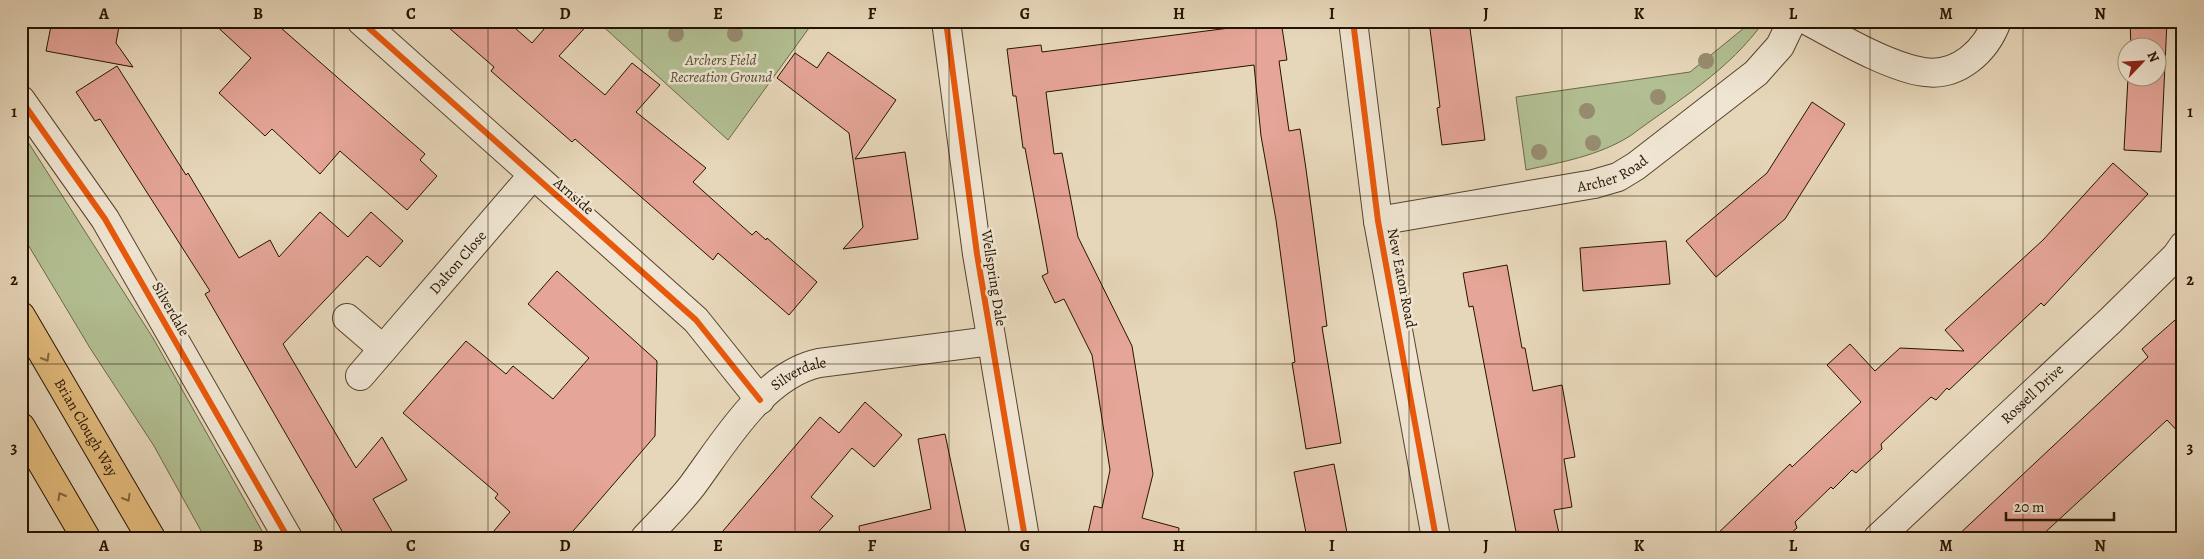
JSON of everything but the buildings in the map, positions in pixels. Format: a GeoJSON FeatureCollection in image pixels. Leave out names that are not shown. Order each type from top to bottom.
{"type":"FeatureCollection","features":[{"type":"Feature","properties":{"kind":"highway","name":"Brian Clough Way"},"geometry":{"type":"LineString","coordinates":[[21,316],[150,538]]}},
{"type":"Feature","properties":{"kind":"highway"},"geometry":{"type":"LineString","coordinates":[[21,427],[86,538]]}},
{"type":"Feature","properties":{"kind":"street","name":"Arnside"},"geometry":{"type":"LineString","coordinates":[[361,21],[532,176],[696,320],[760,400]]}},
{"type":"Feature","properties":{"kind":"street","name":"Wellspring Dale"},"geometry":{"type":"LineString","coordinates":[[946,21],[991,340],[1025,538]]}},
{"type":"Feature","properties":{"kind":"street","name":"New Eaton Road"},"geometry":{"type":"LineString","coordinates":[[1352,21],[1378,221],[1436,538]]}},
{"type":"Feature","properties":{"kind":"street","name":"Archer Road"},"geometry":{"type":"LineString","coordinates":[[1378,221],[1594,184],[1618,177],[1636,166],[1756,73],[1780,46],[1792,21]]}},
{"type":"Feature","properties":{"kind":"street"},"geometry":{"type":"LineString","coordinates":[[1808,21],[1885,59],[1924,72],[1945,72],[1959,67],[1976,55],[1986,43],[1997,21]]}},
{"type":"Feature","properties":{"kind":"street","name":"Silverdale"},"geometry":{"type":"LineString","coordinates":[[21,100],[105,219],[288,538]]}},
{"type":"Feature","properties":{"kind":"street","name":"Dalton Close"},"geometry":{"type":"LineString","coordinates":[[360,376],[532,176]]}},
{"type":"Feature","properties":{"kind":"street","name":"Rossell Drive"},"geometry":{"type":"LineString","coordinates":[[1878,538],[2111,320],[2176,256],[2183,246]]}},
{"type":"Feature","properties":{"kind":"street"},"geometry":{"type":"LineString","coordinates":[[347,318],[383,349]]}},
{"type":"Feature","properties":{"kind":"street","name":"Silverdale"},"geometry":{"type":"LineString","coordinates":[[645,538],[690,488],[725,439],[760,400],[783,378],[807,366],[991,340]]}},
{"type":"Feature","properties":{"kind":"green space","name":"Archers Field Recreation Ground"},"geometry":{"type":"Polygon","coordinates":[[[597,21],[814,21],[728,140],[597,21]]]}},
{"type":"Feature","properties":{"kind":"green space"},"geometry":{"type":"Polygon","coordinates":[[[1744,21],[1764,21],[1750,39],[1719,70],[1630,136],[1593,153],[1526,170],[1516,97],[1690,72],[1744,28],[1744,21]]]}},
{"type":"Feature","properties":{"kind":"green space"},"geometry":{"type":"Polygon","coordinates":[[[21,131],[153,338],[266,538],[205,538],[154,446],[90,348],[21,233],[21,131]]]}},
{"type":"Feature","properties":{"kind":"cycle path"},"geometry":{"type":"LineString","coordinates":[[361,21],[696,320],[760,400]]}},
{"type":"Feature","properties":{"kind":"cycle path"},"geometry":{"type":"LineString","coordinates":[[946,21],[977,254],[1025,538]]}},
{"type":"Feature","properties":{"kind":"cycle path"},"geometry":{"type":"LineString","coordinates":[[1353,21],[1378,221],[1436,538]]}},
{"type":"Feature","properties":{"kind":"cycle path"},"geometry":{"type":"LineString","coordinates":[[21,100],[105,219],[288,538]]}}]}
